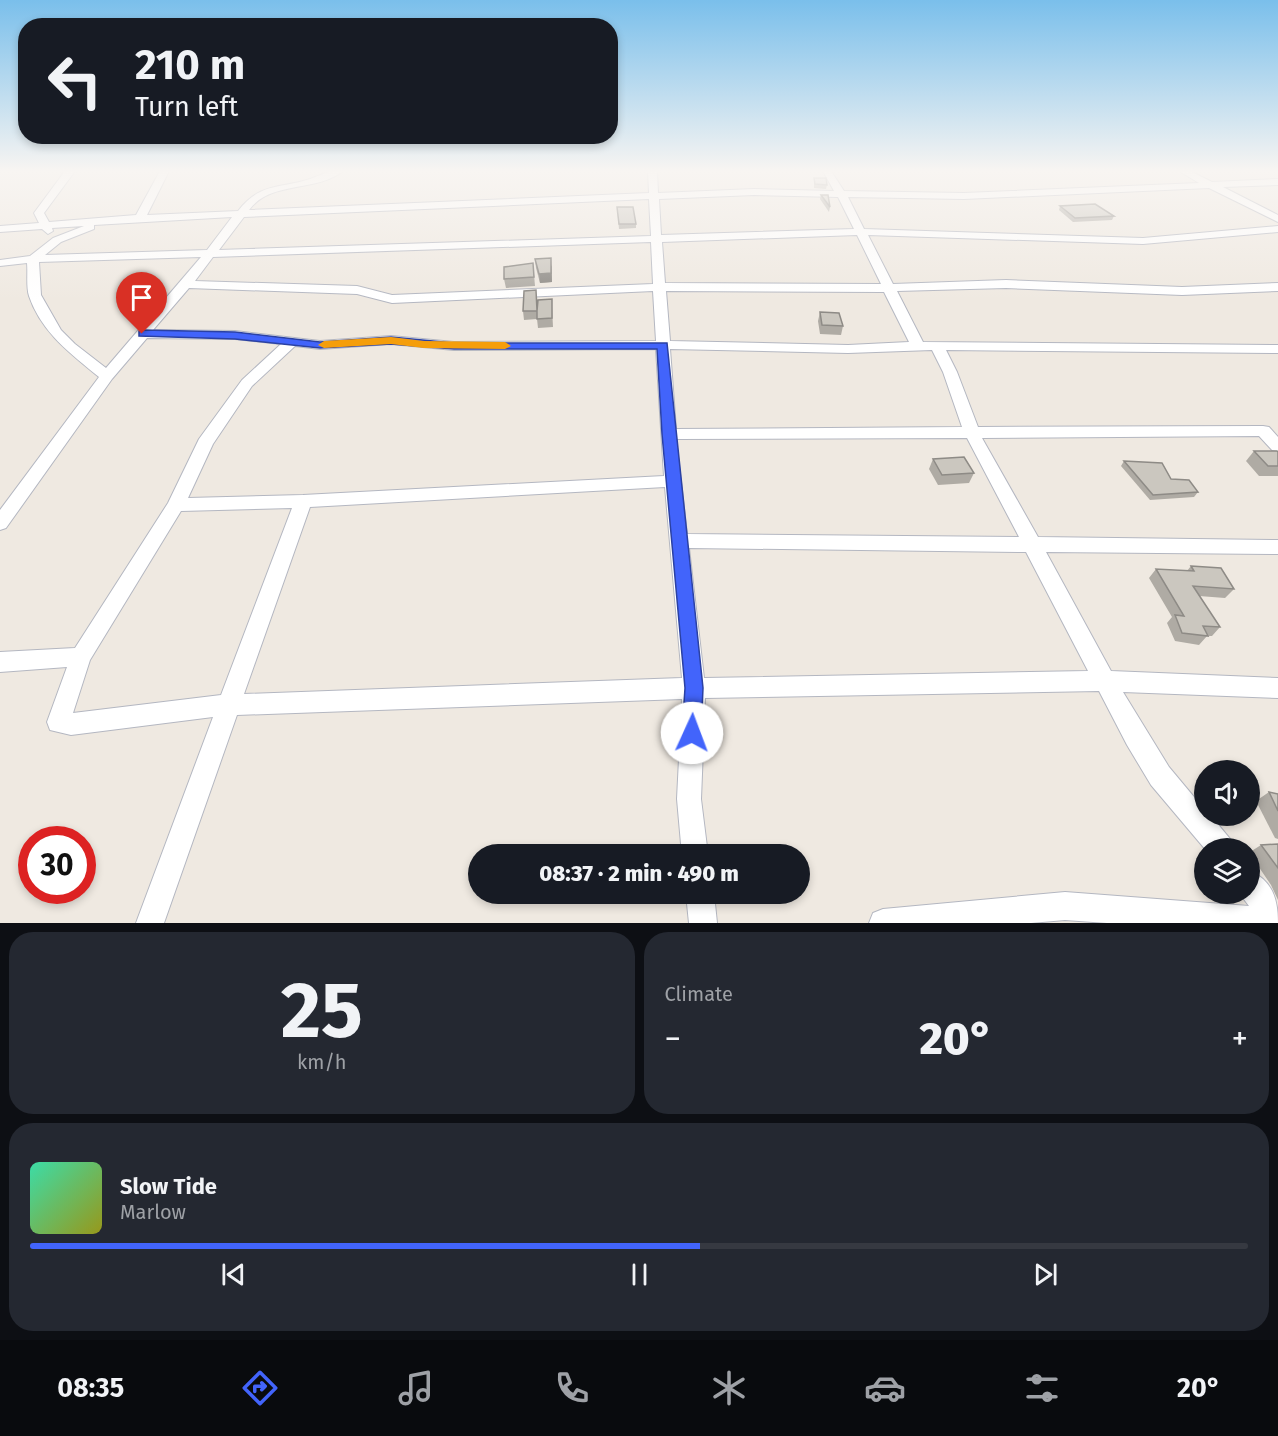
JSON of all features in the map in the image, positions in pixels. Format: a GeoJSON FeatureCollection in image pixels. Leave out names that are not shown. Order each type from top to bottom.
{"type":"FeatureCollection","features":[{"type":"Feature","properties":{"kind":"street"},"geometry":{"type":"LineString","coordinates":[[40,214],[57,240]]}},
{"type":"Feature","properties":{"kind":"street"},"geometry":{"type":"LineString","coordinates":[[140,218],[142,214]]}},
{"type":"Feature","properties":{"kind":"street"},"geometry":{"type":"LineString","coordinates":[[0,229],[140,218],[238,214]]}},
{"type":"Feature","properties":{"kind":"street"},"geometry":{"type":"LineString","coordinates":[[0,523],[107,376],[186,284],[240,214]]}},
{"type":"Feature","properties":{"kind":"street"},"geometry":{"type":"LineString","coordinates":[[654,214],[668,434],[694,688],[689,799],[694,844]]}},
{"type":"Feature","properties":{"kind":"street"},"geometry":{"type":"LineString","coordinates":[[852,214],[918,346]]}},
{"type":"Feature","properties":{"kind":"street"},"geometry":{"type":"LineString","coordinates":[[33,259],[57,240],[111,220]]}},
{"type":"Feature","properties":{"kind":"street"},"geometry":{"type":"LineString","coordinates":[[0,263],[33,259],[861,232],[1143,241],[1278,229]]}},
{"type":"Feature","properties":{"kind":"street"},"geometry":{"type":"LineString","coordinates":[[33,259],[35,295],[57,332],[70,347],[107,376]]}},
{"type":"Feature","properties":{"kind":"street"},"geometry":{"type":"LineString","coordinates":[[186,284],[357,290],[392,299],[660,286],[890,288],[1006,284],[1182,291],[1278,287]]}},
{"type":"Feature","properties":{"kind":"street"},"geometry":{"type":"LineString","coordinates":[[142,334],[235,336],[320,345],[391,340],[454,346],[1278,349]]}},
{"type":"Feature","properties":{"kind":"street"},"geometry":{"type":"LineString","coordinates":[[292,342],[247,383],[205,443],[176,505],[81,657],[58,722],[71,724],[230,705],[694,688],[1104,681],[1278,688]]}},
{"type":"Feature","properties":{"kind":"street"},"geometry":{"type":"LineString","coordinates":[[937,347],[950,372],[971,431],[1135,737],[1161,776],[1213,838]]}},
{"type":"Feature","properties":{"kind":"street"},"geometry":{"type":"LineString","coordinates":[[668,434],[1270,431],[1278,446]]}},
{"type":"Feature","properties":{"kind":"street"},"geometry":{"type":"LineString","coordinates":[[176,505],[303,501],[674,481]]}},
{"type":"Feature","properties":{"kind":"street"},"geometry":{"type":"LineString","coordinates":[[150,923],[303,501]]}},
{"type":"Feature","properties":{"kind":"street"},"geometry":{"type":"LineString","coordinates":[[680,541],[1278,547]]}},
{"type":"Feature","properties":{"kind":"street"},"geometry":{"type":"LineString","coordinates":[[0,662],[81,657]]}},
{"type":"Feature","properties":{"kind":"street"},"geometry":{"type":"LineString","coordinates":[[1260,898],[1278,922]]}},
{"type":"Feature","properties":{"kind":"street"},"geometry":{"type":"LineString","coordinates":[[701,904],[703,923]]}},
{"type":"Feature","properties":{"kind":"street"},"geometry":{"type":"LineString","coordinates":[[883,923],[1065,906],[1278,922]]}},
{"type":"Feature","properties":{"kind":"building"},"geometry":{"type":"Polygon","coordinates":[[[618,214],[634,214],[636,224],[619,224],[618,214]]]}},
{"type":"Feature","properties":{"kind":"building"},"geometry":{"type":"Polygon","coordinates":[[[1070,214],[1114,216],[1075,218],[1070,214]]]}},
{"type":"Feature","properties":{"kind":"building"},"geometry":{"type":"Polygon","coordinates":[[[551,258],[551,273],[539,274],[535,259],[551,258]]]}},
{"type":"Feature","properties":{"kind":"building"},"geometry":{"type":"Polygon","coordinates":[[[533,263],[534,277],[504,279],[504,267],[533,263]]]}},
{"type":"Feature","properties":{"kind":"building"},"geometry":{"type":"Polygon","coordinates":[[[536,290],[537,311],[523,311],[524,291],[536,290]]]}},
{"type":"Feature","properties":{"kind":"building"},"geometry":{"type":"Polygon","coordinates":[[[552,299],[552,318],[537,319],[538,300],[552,299]]]}},
{"type":"Feature","properties":{"kind":"building"},"geometry":{"type":"Polygon","coordinates":[[[820,312],[839,313],[843,326],[822,325],[820,312]]]}},
{"type":"Feature","properties":{"kind":"building"},"geometry":{"type":"Polygon","coordinates":[[[1254,451],[1277,451],[1278,466],[1268,466],[1254,451]]]}},
{"type":"Feature","properties":{"kind":"building"},"geometry":{"type":"Polygon","coordinates":[[[964,457],[974,473],[942,475],[933,459],[964,457]]]}},
{"type":"Feature","properties":{"kind":"building"},"geometry":{"type":"Polygon","coordinates":[[[1124,461],[1162,463],[1171,479],[1189,480],[1198,492],[1153,495],[1124,461]]]}},
{"type":"Feature","properties":{"kind":"building"},"geometry":{"type":"Polygon","coordinates":[[[1191,566],[1221,568],[1234,589],[1193,586],[1220,627],[1203,626],[1208,636],[1182,633],[1175,615],[1184,616],[1156,569],[1194,571],[1191,566]]]}},
{"type":"Feature","properties":{"kind":"building"},"geometry":{"type":"Polygon","coordinates":[[[1269,792],[1278,794],[1278,811],[1269,792]]]}},
{"type":"Feature","properties":{"kind":"building"},"geometry":{"type":"Polygon","coordinates":[[[1278,844],[1278,868],[1261,845],[1278,844]]]}},
{"type":"Feature","properties":{"kind":"slow traffic"},"geometry":{"type":"LineString","coordinates":[[324,345],[391,340],[424,345],[505,346]]}},
{"type":"Feature","properties":{"kind":"route"},"geometry":{"type":"LineString","coordinates":[[142,334],[235,336],[320,345],[391,340],[424,345],[454,346],[663,345],[668,434],[694,688],[692,733]]}}]}
